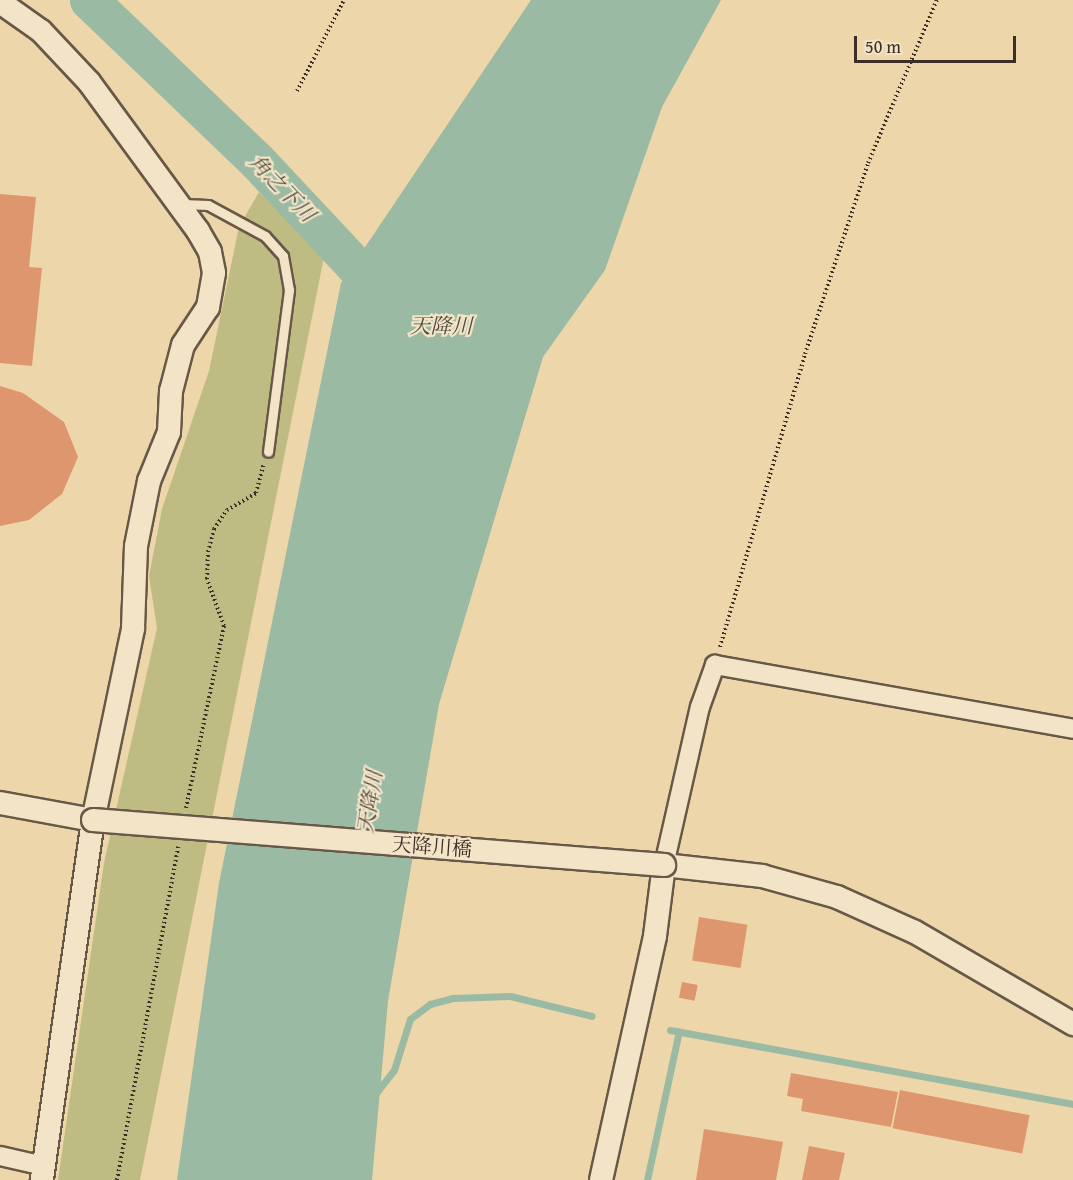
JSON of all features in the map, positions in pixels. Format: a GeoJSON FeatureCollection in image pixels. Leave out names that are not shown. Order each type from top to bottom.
{"type":"FeatureCollection","features":[{"type":"Feature","properties":{"kind":"street"},"geometry":{"type":"LineString","coordinates":[[0,2],[41,31],[89,82],[180,204],[210,252],[214,273],[208,307],[183,345],[171,391],[169,432],[149,481],[136,546],[133,629],[93,820],[43,1173],[0,1156]]}},
{"type":"Feature","properties":{"kind":"street"},"geometry":{"type":"LineString","coordinates":[[601,1180],[655,936],[664,865],[700,707],[715,664],[1073,729]]}},
{"type":"Feature","properties":{"kind":"street","name":"天降川橋"},"geometry":{"type":"LineString","coordinates":[[0,803],[93,820],[664,865],[762,876],[837,897],[915,932],[1073,1024]]}},
{"type":"Feature","properties":{"kind":"lane"},"geometry":{"type":"LineString","coordinates":[[180,204],[208,205],[265,236],[283,256],[289,290],[268,452]]}},
{"type":"Feature","properties":{"kind":"path"},"geometry":{"type":"LineString","coordinates":[[297,91],[344,0]]}},
{"type":"Feature","properties":{"kind":"path"},"geometry":{"type":"LineString","coordinates":[[715,664],[805,354],[868,163],[937,0]]}},
{"type":"Feature","properties":{"kind":"shaded area"},"geometry":{"type":"Polygon","coordinates":[[[259,192],[324,257],[140,1180],[58,1180],[104,863],[157,628],[149,576],[162,509],[209,371],[239,227],[259,192]]]}},
{"type":"Feature","properties":{"kind":"water","name":"天降川"},"geometry":{"type":"Polygon","coordinates":[[[531,0],[721,0],[662,107],[605,270],[543,357],[439,704],[388,1001],[372,1180],[177,1180],[219,883],[341,283],[531,0]]]}},
{"type":"Feature","properties":{"kind":"building"},"geometry":{"type":"Polygon","coordinates":[[[0,194],[36,197],[29,267],[42,268],[32,366],[0,363],[0,194]]]}},
{"type":"Feature","properties":{"kind":"building"},"geometry":{"type":"Polygon","coordinates":[[[0,386],[23,393],[64,422],[78,457],[62,494],[29,520],[0,526],[0,386]]]}},
{"type":"Feature","properties":{"kind":"building"},"geometry":{"type":"Polygon","coordinates":[[[699,917],[747,925],[741,968],[692,960],[699,917]]]}},
{"type":"Feature","properties":{"kind":"building"},"geometry":{"type":"Polygon","coordinates":[[[682,982],[698,985],[695,1001],[679,998],[682,982]]]}},
{"type":"Feature","properties":{"kind":"building"},"geometry":{"type":"Polygon","coordinates":[[[791,1073],[898,1092],[891,1127],[801,1111],[803,1099],[787,1096],[791,1073]]]}},
{"type":"Feature","properties":{"kind":"building"},"geometry":{"type":"Polygon","coordinates":[[[900,1090],[1030,1115],[1022,1153],[893,1128],[900,1090]]]}},
{"type":"Feature","properties":{"kind":"building"},"geometry":{"type":"Polygon","coordinates":[[[704,1129],[783,1142],[776,1180],[696,1180],[704,1129]]]}},
{"type":"Feature","properties":{"kind":"building"},"geometry":{"type":"Polygon","coordinates":[[[809,1146],[845,1153],[839,1180],[802,1180],[809,1146]]]}},
{"type":"Feature","properties":{"kind":"waterway","name":"角之下川"},"geometry":{"type":"LineString","coordinates":[[89,0],[257,161],[375,287],[393,298]]}},
{"type":"Feature","properties":{"kind":"waterway"},"geometry":{"type":"LineString","coordinates":[[376,1093],[394,1070],[410,1019],[430,1004],[452,998],[510,996],[592,1016]]}},
{"type":"Feature","properties":{"kind":"waterway"},"geometry":{"type":"LineString","coordinates":[[670,1030],[1073,1104]]}},
{"type":"Feature","properties":{"kind":"waterway"},"geometry":{"type":"LineString","coordinates":[[647,1180],[679,1031]]}}]}
